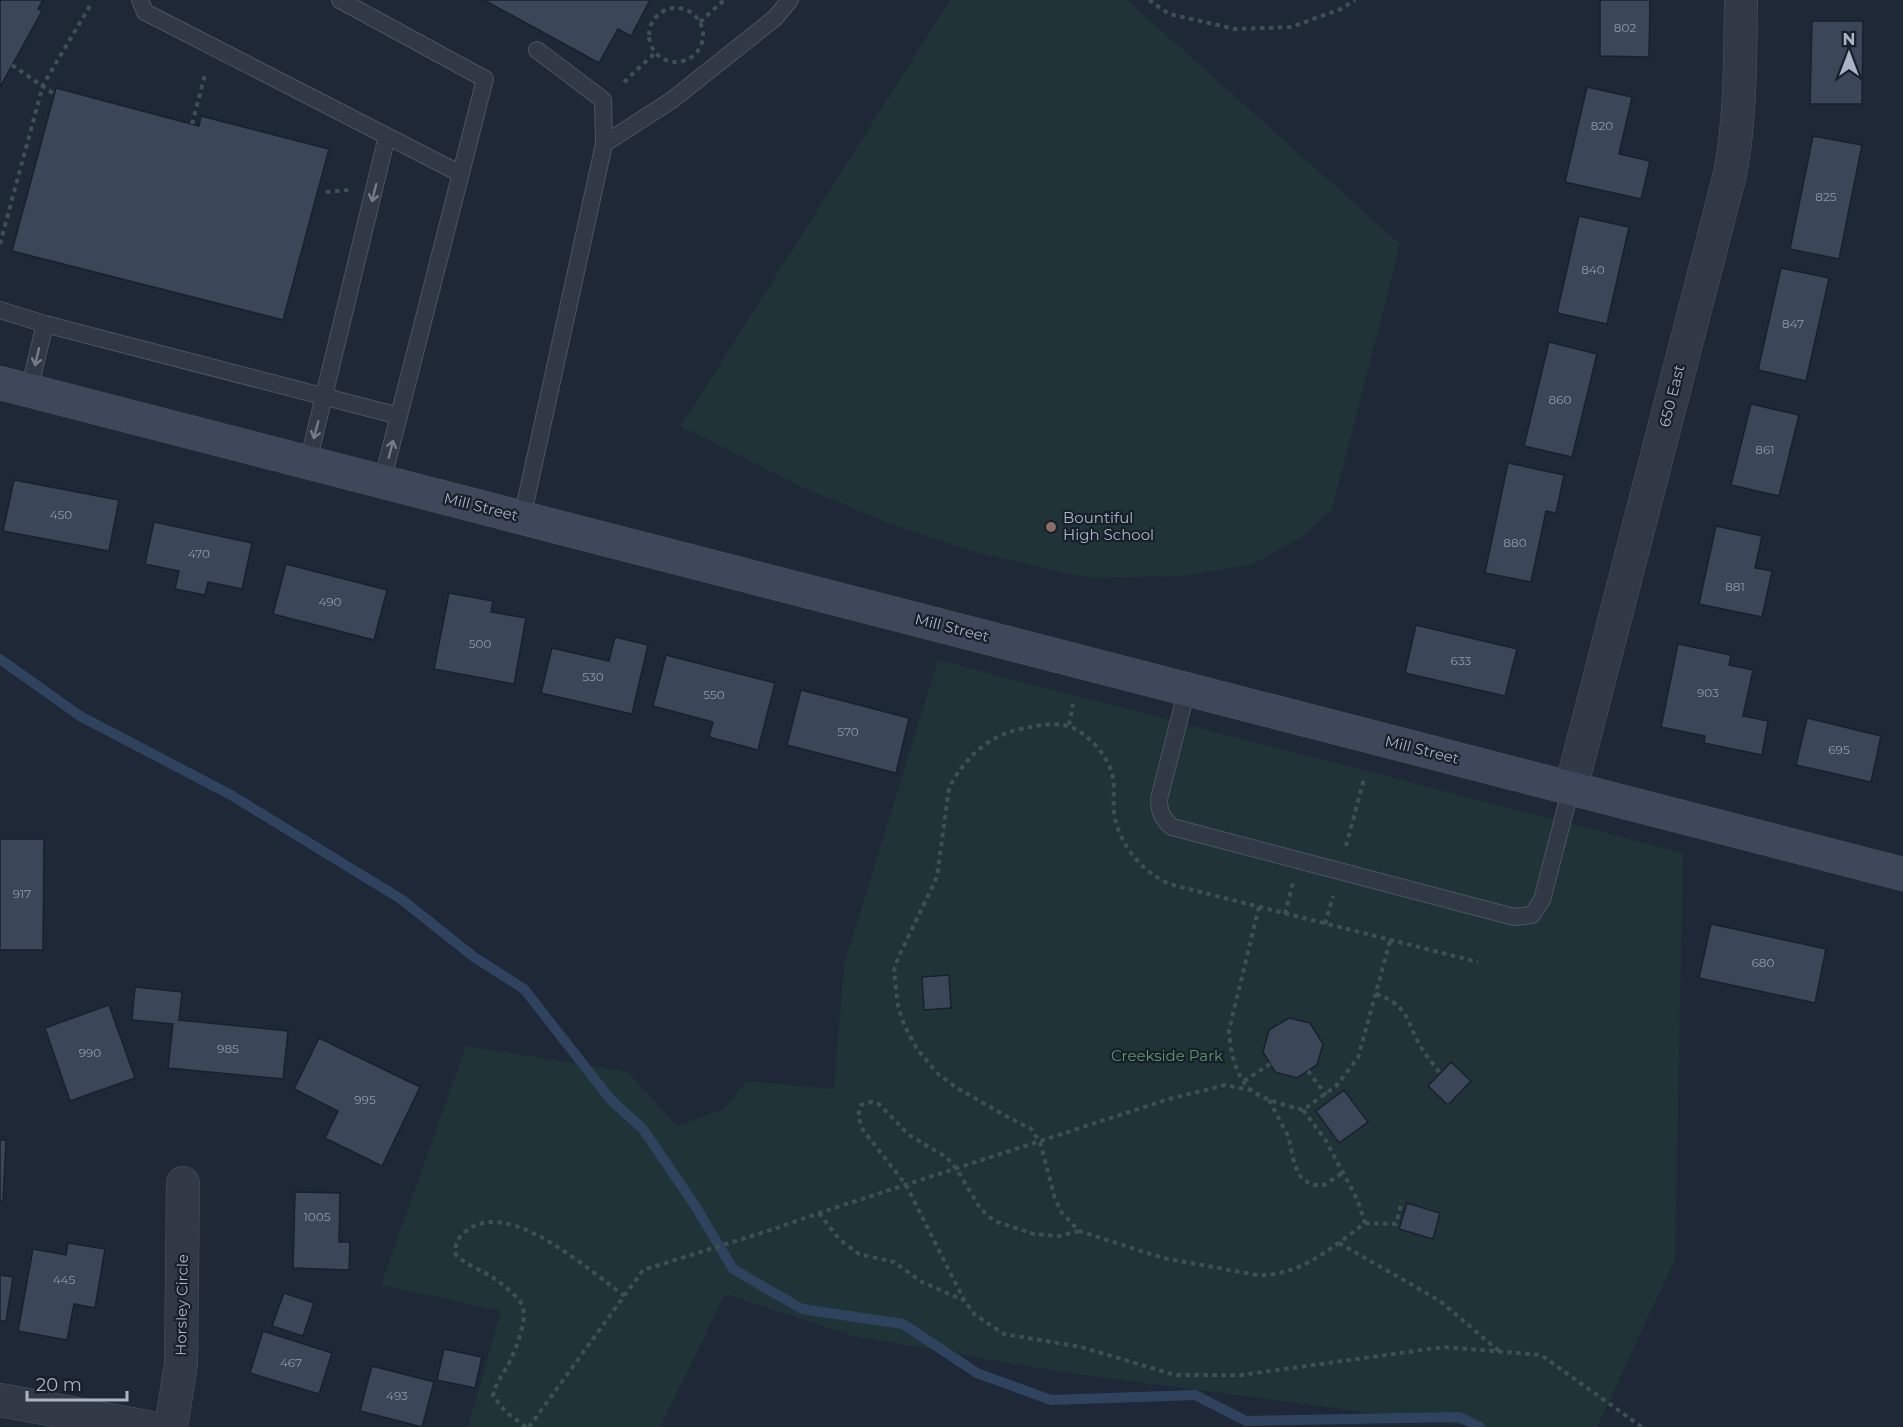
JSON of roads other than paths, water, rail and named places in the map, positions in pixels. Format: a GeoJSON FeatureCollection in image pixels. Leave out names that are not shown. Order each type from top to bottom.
{"type":"FeatureCollection","features":[{"type":"Feature","properties":{"kind":"street","name":"650 East"},"geometry":{"type":"LineString","coordinates":[[1571,788],[1730,174],[1739,111],[1741,0]]}},
{"type":"Feature","properties":{"kind":"street","name":"Mill Street"},"geometry":{"type":"LineString","coordinates":[[14,387],[1903,874]]}},
{"type":"Feature","properties":{"kind":"street","name":"Horsley Circle"},"geometry":{"type":"LineString","coordinates":[[171,1427],[181,1364],[183,1183]]}},
{"type":"Feature","properties":{"kind":"street"},"geometry":{"type":"LineString","coordinates":[[0,1400],[147,1427]]}},
{"type":"Feature","properties":{"kind":"lane"},"geometry":{"type":"LineString","coordinates":[[140,0],[145,12],[461,174]]}},
{"type":"Feature","properties":{"kind":"lane"},"geometry":{"type":"LineString","coordinates":[[340,0],[485,79],[382,482]]}},
{"type":"Feature","properties":{"kind":"lane"},"geometry":{"type":"LineString","coordinates":[[604,144],[672,100],[775,18],[790,0]]}},
{"type":"Feature","properties":{"kind":"lane"},"geometry":{"type":"LineString","coordinates":[[522,518],[604,144],[603,100],[537,50]]}},
{"type":"Feature","properties":{"kind":"lane"},"geometry":{"type":"LineString","coordinates":[[308,462],[387,136]]}},
{"type":"Feature","properties":{"kind":"lane"},"geometry":{"type":"LineString","coordinates":[[0,310],[45,324],[399,416]]}},
{"type":"Feature","properties":{"kind":"lane"},"geometry":{"type":"LineString","coordinates":[[14,387],[45,324]]}},
{"type":"Feature","properties":{"kind":"lane"},"geometry":{"type":"LineString","coordinates":[[1187,689],[1159,799],[1161,815],[1165,822],[1172,826],[1514,917],[1532,915],[1542,900],[1562,831],[1571,788]]}},
{"type":"Feature","properties":{"kind":"waterway"},"geometry":{"type":"LineString","coordinates":[[0,659],[80,716],[231,795],[401,899],[474,957],[524,989],[611,1100],[643,1129],[694,1204],[733,1269],[802,1309],[903,1324],[977,1373],[1051,1400],[1195,1395],[1246,1421],[1459,1417],[1480,1427]]}},
{"type":"Feature","properties":{"kind":"place","name":"Bountiful High School"},"geometry":{"type":"Point","coordinates":[1051,527]}},
{"type":"Feature","properties":{"kind":"park label","name":"Creekside Park"},"geometry":{"type":"Point","coordinates":[1167,1056]}}]}
